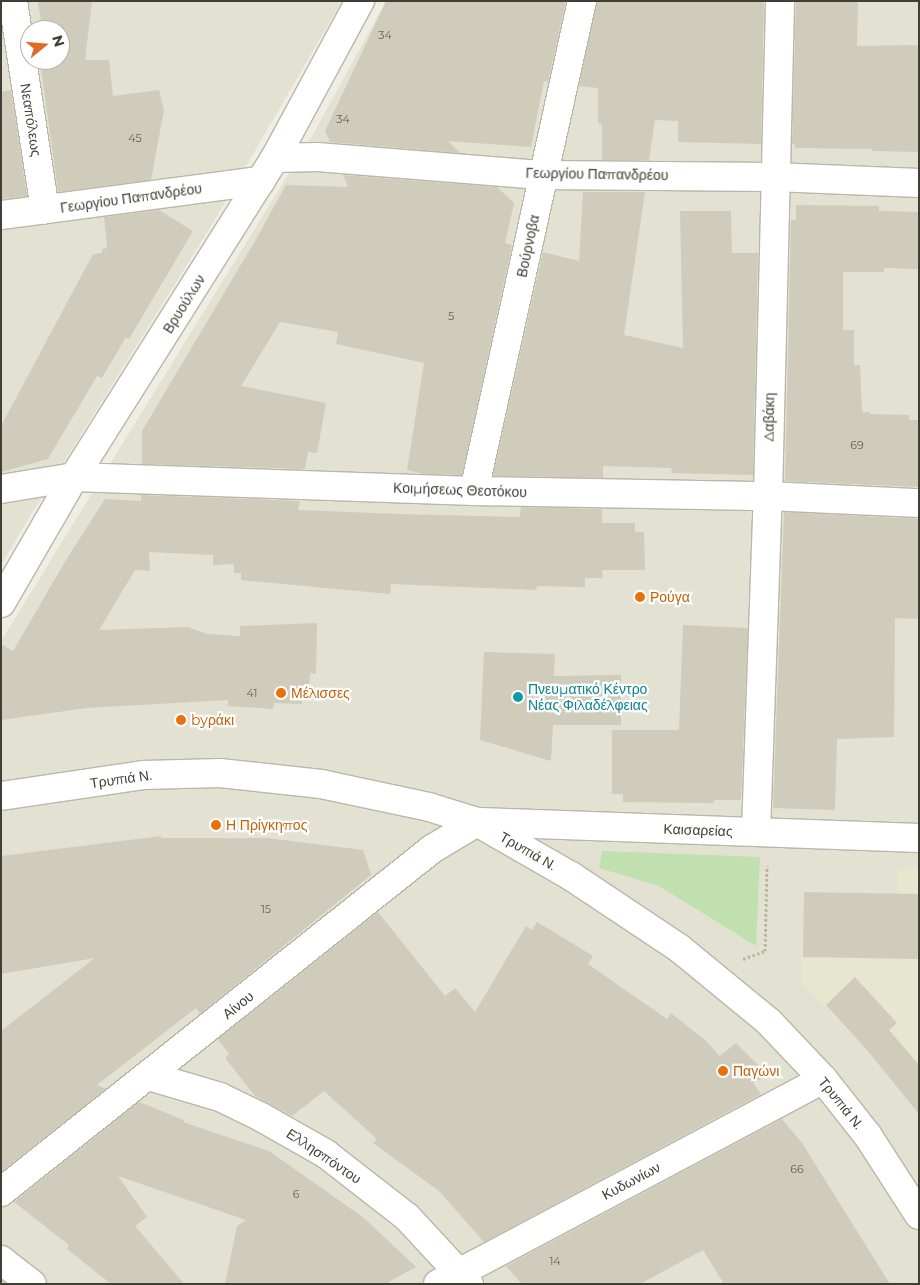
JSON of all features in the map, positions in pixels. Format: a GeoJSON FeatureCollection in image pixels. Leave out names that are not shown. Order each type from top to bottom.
{"type":"FeatureCollection","features":[{"type":"Feature","properties":{"kind":"street","name":"Νεαπόλεως"},"geometry":{"type":"LineString","coordinates":[[13,1],[45,210]]}},
{"type":"Feature","properties":{"kind":"street","name":"Βρυούλων"},"geometry":{"type":"LineString","coordinates":[[1,603],[74,477],[275,158],[360,1]]}},
{"type":"Feature","properties":{"kind":"street","name":"Βούρνοβα"},"geometry":{"type":"LineString","coordinates":[[474,491],[582,1]]}},
{"type":"Feature","properties":{"kind":"street","name":"Δαβάκη"},"geometry":{"type":"LineString","coordinates":[[762,832],[774,177],[780,1]]}},
{"type":"Feature","properties":{"kind":"street","name":"Γεωργίου Παπανδρέου"},"geometry":{"type":"LineString","coordinates":[[275,158],[317,157],[543,175],[774,177],[919,183]]}},
{"type":"Feature","properties":{"kind":"street","name":"Γεωργίου Παπανδρέου"},"geometry":{"type":"LineString","coordinates":[[1,215],[261,181]]}},
{"type":"Feature","properties":{"kind":"street","name":"Κοιμήσεως Θεοτόκου"},"geometry":{"type":"LineString","coordinates":[[1,489],[74,477],[474,491],[768,496],[919,503]]}},
{"type":"Feature","properties":{"kind":"street","name":"Τρυπιά Ν."},"geometry":{"type":"LineString","coordinates":[[1,796],[144,775],[220,772],[321,784],[429,807],[477,822],[579,882],[680,948],[769,1022],[823,1079],[868,1136],[919,1215]]}},
{"type":"Feature","properties":{"kind":"street","name":"Καισαρείας"},"geometry":{"type":"LineString","coordinates":[[477,822],[919,838]]}},
{"type":"Feature","properties":{"kind":"street","name":"Αίνου"},"geometry":{"type":"LineString","coordinates":[[1,1192],[432,849],[477,822]]}},
{"type":"Feature","properties":{"kind":"street","name":"Ελλησπόντου"},"geometry":{"type":"LineString","coordinates":[[149,1076],[220,1097],[318,1149],[407,1218],[456,1280]]}},
{"type":"Feature","properties":{"kind":"street","name":"Κυδωνίων"},"geometry":{"type":"LineString","coordinates":[[456,1280],[823,1079]]}},
{"type":"Feature","properties":{"kind":"street"},"geometry":{"type":"LineString","coordinates":[[1,1260],[32,1284]]}},
{"type":"Feature","properties":{"kind":"path"},"geometry":{"type":"LineString","coordinates":[[712,974],[750,955],[765,951],[762,832]]}},
{"type":"Feature","properties":{"kind":"shaded area"},"geometry":{"type":"Polygon","coordinates":[[[1,1],[342,1],[213,223],[1,565],[1,1]]]}},
{"type":"Feature","properties":{"kind":"shaded area"},"geometry":{"type":"Polygon","coordinates":[[[386,1],[919,1],[919,1284],[1,1284],[1,641],[312,136],[386,1]]]}},
{"type":"Feature","properties":{"kind":"shaded area"},"geometry":{"type":"Polygon","coordinates":[[[899,869],[919,869],[919,1114],[867,1050],[801,982],[804,892],[899,894],[899,869]]]}},
{"type":"Feature","properties":{"kind":"green space"},"geometry":{"type":"Polygon","coordinates":[[[602,851],[760,857],[756,946],[659,886],[599,868],[602,851]]]}},
{"type":"Feature","properties":{"kind":"building"},"geometry":{"type":"Polygon","coordinates":[[[38,1],[92,1],[85,60],[109,60],[113,96],[159,90],[164,110],[151,180],[58,192],[41,70],[70,70],[70,20],[41,20],[38,1]]]}},
{"type":"Feature","properties":{"kind":"building"},"geometry":{"type":"Polygon","coordinates":[[[386,1],[566,1],[548,82],[544,81],[531,147],[448,141],[460,153],[330,142],[325,131],[386,1]]]}},
{"type":"Feature","properties":{"kind":"building"},"geometry":{"type":"Polygon","coordinates":[[[597,1],[764,1],[761,144],[678,142],[678,121],[655,120],[649,160],[602,160],[602,124],[598,123],[598,88],[579,86],[597,1]]]}},
{"type":"Feature","properties":{"kind":"building"},"geometry":{"type":"Polygon","coordinates":[[[796,1],[858,1],[857,46],[919,45],[919,152],[795,148],[795,144],[792,144],[796,1]]]}},
{"type":"Feature","properties":{"kind":"building"},"geometry":{"type":"Polygon","coordinates":[[[11,90],[27,196],[1,199],[1,92],[11,90]]]}},
{"type":"Feature","properties":{"kind":"building"},"geometry":{"type":"Polygon","coordinates":[[[343,175],[497,187],[514,203],[505,243],[512,245],[462,475],[423,474],[407,470],[424,363],[336,344],[338,332],[280,322],[241,386],[326,403],[317,453],[308,452],[305,469],[142,464],[142,431],[255,241],[286,185],[348,187],[343,175]]]}},
{"type":"Feature","properties":{"kind":"building"},"geometry":{"type":"Polygon","coordinates":[[[583,192],[645,192],[624,335],[683,348],[680,211],[731,211],[732,253],[758,253],[753,475],[671,473],[672,468],[603,466],[603,478],[493,476],[543,252],[579,261],[583,192]]]}},
{"type":"Feature","properties":{"kind":"building"},"geometry":{"type":"Polygon","coordinates":[[[796,205],[879,206],[879,211],[919,212],[919,269],[884,268],[884,272],[843,272],[843,330],[854,330],[854,365],[860,365],[862,412],[909,415],[909,420],[919,420],[919,487],[785,481],[791,220],[796,220],[796,205]]]}},
{"type":"Feature","properties":{"kind":"building"},"geometry":{"type":"Polygon","coordinates":[[[159,210],[193,231],[129,339],[126,337],[102,378],[97,376],[48,459],[1,472],[1,426],[93,254],[102,253],[102,249],[107,248],[104,217],[159,210]]]}},
{"type":"Feature","properties":{"kind":"building"},"geometry":{"type":"Polygon","coordinates":[[[141,495],[300,501],[298,510],[400,514],[520,517],[521,507],[602,509],[602,523],[635,523],[635,532],[644,532],[645,570],[602,570],[603,578],[585,578],[585,587],[537,586],[536,590],[391,584],[390,594],[241,580],[241,573],[234,573],[234,564],[213,565],[213,555],[149,552],[150,571],[135,570],[99,630],[188,627],[207,634],[240,636],[240,626],[317,623],[316,674],[310,673],[309,693],[302,693],[302,704],[274,703],[273,709],[228,706],[228,700],[87,708],[1,720],[1,644],[13,651],[66,560],[105,499],[141,501],[141,495]]]}},
{"type":"Feature","properties":{"kind":"building"},"geometry":{"type":"Polygon","coordinates":[[[784,512],[919,519],[919,619],[895,618],[894,737],[837,739],[835,810],[773,808],[784,512]]]}},
{"type":"Feature","properties":{"kind":"building"},"geometry":{"type":"Polygon","coordinates":[[[683,625],[748,628],[741,800],[714,800],[714,803],[623,802],[623,794],[612,794],[612,730],[679,730],[683,625]]]}},
{"type":"Feature","properties":{"kind":"building","name":"Πνευματικό Κέντρο Νέας Φιλαδέλφειας"},"geometry":{"type":"Polygon","coordinates":[[[484,652],[555,654],[554,676],[621,675],[621,725],[553,725],[551,761],[480,740],[484,652]]]}},
{"type":"Feature","properties":{"kind":"building"},"geometry":{"type":"Polygon","coordinates":[[[161,836],[161,838],[267,838],[363,850],[371,875],[200,1014],[196,1008],[97,1085],[106,1089],[1,1172],[1,1031],[95,958],[1,974],[1,856],[161,836]]]}},
{"type":"Feature","properties":{"kind":"building"},"geometry":{"type":"Polygon","coordinates":[[[804,892],[919,894],[918,959],[803,957],[804,892]]]}},
{"type":"Feature","properties":{"kind":"building"},"geometry":{"type":"Polygon","coordinates":[[[378,912],[445,996],[455,988],[475,1012],[526,926],[532,930],[537,922],[593,956],[588,964],[667,1019],[671,1013],[706,1041],[720,1056],[736,1043],[768,1075],[753,1083],[761,1094],[484,1242],[439,1191],[373,1143],[377,1139],[324,1091],[292,1116],[255,1096],[225,1058],[229,1054],[218,1039],[378,912]]]}},
{"type":"Feature","properties":{"kind":"building"},"geometry":{"type":"Polygon","coordinates":[[[855,977],[897,1023],[889,1030],[919,1065],[919,1114],[867,1050],[826,1005],[855,977]]]}},
{"type":"Feature","properties":{"kind":"building"},"geometry":{"type":"Polygon","coordinates":[[[139,1102],[184,1120],[183,1122],[269,1151],[364,1218],[416,1267],[385,1284],[225,1284],[237,1226],[246,1220],[118,1176],[147,1217],[135,1226],[184,1284],[111,1284],[67,1249],[69,1245],[14,1202],[139,1102]]]}},
{"type":"Feature","properties":{"kind":"building"},"geometry":{"type":"Polygon","coordinates":[[[782,1119],[802,1143],[890,1284],[724,1284],[703,1250],[640,1284],[522,1284],[506,1266],[782,1119]]]}},
{"type":"Feature","properties":{"kind":"place","name":"Ρούγα"},"geometry":{"type":"Point","coordinates":[640,597]}},
{"type":"Feature","properties":{"kind":"place","name":"Μέλισσες"},"geometry":{"type":"Point","coordinates":[281,693]}},
{"type":"Feature","properties":{"kind":"place","name":"Πνευματικό Κέντρο Νέας Φιλαδέλφειας"},"geometry":{"type":"Point","coordinates":[518,697]}},
{"type":"Feature","properties":{"kind":"place","name":"byράκι"},"geometry":{"type":"Point","coordinates":[181,720]}},
{"type":"Feature","properties":{"kind":"place","name":"Η Πρίγκηπος"},"geometry":{"type":"Point","coordinates":[216,825]}},
{"type":"Feature","properties":{"kind":"place","name":"Παγώνι"},"geometry":{"type":"Point","coordinates":[723,1071]}}]}
